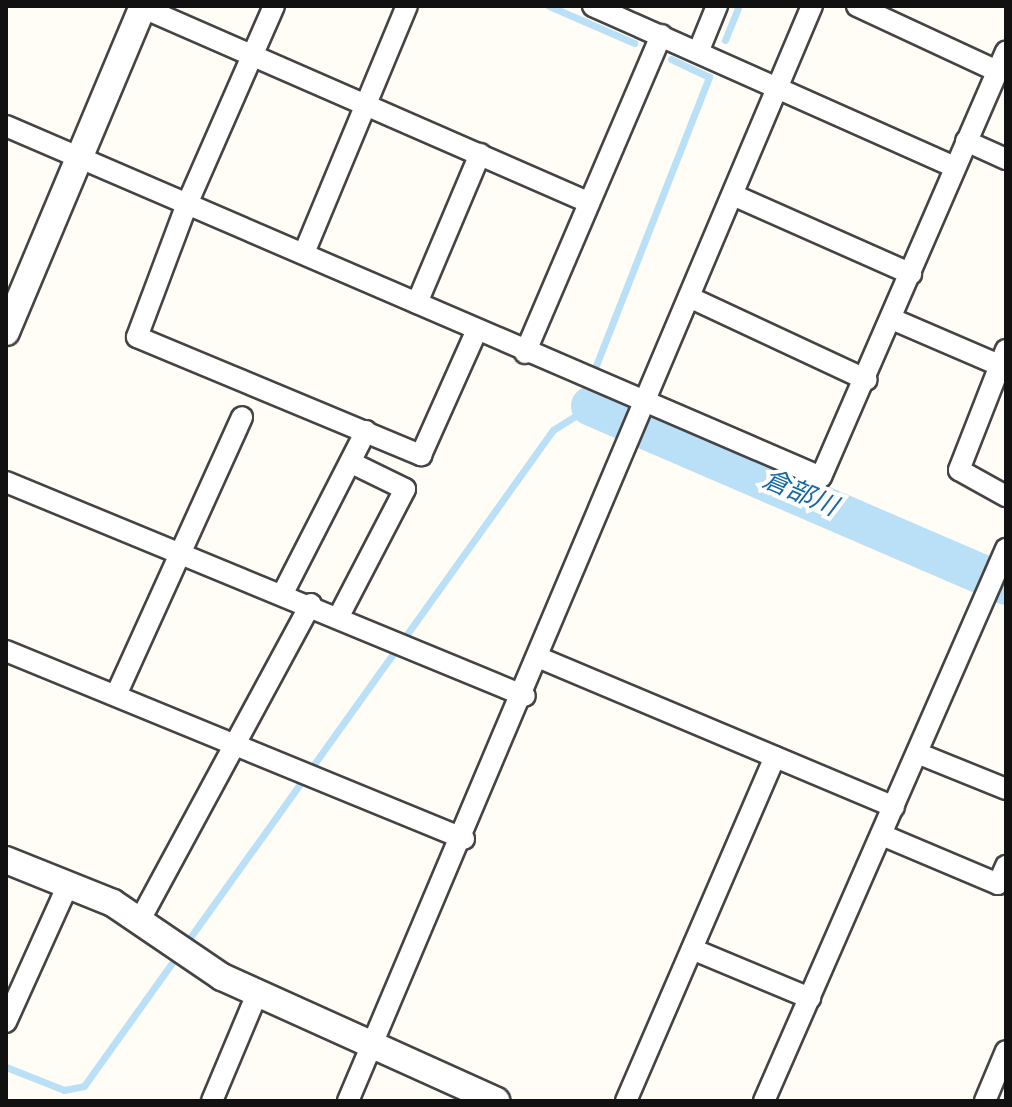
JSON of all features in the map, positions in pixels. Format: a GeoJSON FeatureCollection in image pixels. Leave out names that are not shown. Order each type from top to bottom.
{"type":"FeatureCollection","features":[{"type":"Feature","properties":{"kind":"street"},"geometry":{"type":"LineString","coordinates":[[274,6],[187,204],[137,337],[421,455],[475,334]]}},
{"type":"Feature","properties":{"kind":"street"},"geometry":{"type":"LineString","coordinates":[[304,253],[407,6]]}},
{"type":"Feature","properties":{"kind":"street"},"geometry":{"type":"LineString","coordinates":[[593,6],[699,50],[955,167]]}},
{"type":"Feature","properties":{"kind":"street"},"geometry":{"type":"LineString","coordinates":[[699,50],[717,6]]}},
{"type":"Feature","properties":{"kind":"street"},"geometry":{"type":"LineString","coordinates":[[348,1101],[525,696],[776,86],[812,6]]}},
{"type":"Feature","properties":{"kind":"street"},"geometry":{"type":"LineString","coordinates":[[857,6],[997,71]]}},
{"type":"Feature","properties":{"kind":"street"},"geometry":{"type":"LineString","coordinates":[[6,332],[142,7],[368,102],[588,202]]}},
{"type":"Feature","properties":{"kind":"street"},"geometry":{"type":"LineString","coordinates":[[525,353],[661,35]]}},
{"type":"Feature","properties":{"kind":"street"},"geometry":{"type":"LineString","coordinates":[[6,126],[417,303],[475,334],[589,380],[645,407],[821,477],[867,380],[1006,51]]}},
{"type":"Feature","properties":{"kind":"street"},"geometry":{"type":"LineString","coordinates":[[966,141],[1006,159]]}},
{"type":"Feature","properties":{"kind":"street"},"geometry":{"type":"LineString","coordinates":[[417,303],[480,154]]}},
{"type":"Feature","properties":{"kind":"street"},"geometry":{"type":"LineString","coordinates":[[733,195],[911,274]]}},
{"type":"Feature","properties":{"kind":"street"},"geometry":{"type":"LineString","coordinates":[[689,297],[867,380]]}},
{"type":"Feature","properties":{"kind":"street"},"geometry":{"type":"LineString","coordinates":[[892,319],[1004,361],[959,470],[1006,496]]}},
{"type":"Feature","properties":{"kind":"street"},"geometry":{"type":"LineString","coordinates":[[116,695],[242,417]]}},
{"type":"Feature","properties":{"kind":"street"},"geometry":{"type":"LineString","coordinates":[[283,593],[354,464],[366,431]]}},
{"type":"Feature","properties":{"kind":"street"},"geometry":{"type":"LineString","coordinates":[[339,616],[405,489],[354,464]]}},
{"type":"Feature","properties":{"kind":"street"},"geometry":{"type":"LineString","coordinates":[[6,482],[311,604],[525,696]]}},
{"type":"Feature","properties":{"kind":"street"},"geometry":{"type":"LineString","coordinates":[[764,1101],[1002,558]]}},
{"type":"Feature","properties":{"kind":"street"},"geometry":{"type":"LineString","coordinates":[[141,918],[311,604]]}},
{"type":"Feature","properties":{"kind":"street"},"geometry":{"type":"LineString","coordinates":[[6,651],[464,839]]}},
{"type":"Feature","properties":{"kind":"street"},"geometry":{"type":"LineString","coordinates":[[540,658],[894,807]]}},
{"type":"Feature","properties":{"kind":"street"},"geometry":{"type":"LineString","coordinates":[[917,753],[1006,789]]}},
{"type":"Feature","properties":{"kind":"street"},"geometry":{"type":"LineString","coordinates":[[626,1101],[775,757]]}},
{"type":"Feature","properties":{"kind":"street"},"geometry":{"type":"LineString","coordinates":[[882,835],[998,884],[1006,866]]}},
{"type":"Feature","properties":{"kind":"street"},"geometry":{"type":"LineString","coordinates":[[6,860],[141,918],[182,949],[257,994],[496,1101]]}},
{"type":"Feature","properties":{"kind":"street"},"geometry":{"type":"LineString","coordinates":[[6,1022],[68,885]]}},
{"type":"Feature","properties":{"kind":"street"},"geometry":{"type":"LineString","coordinates":[[692,949],[810,998]]}},
{"type":"Feature","properties":{"kind":"street"},"geometry":{"type":"LineString","coordinates":[[212,1101],[257,994]]}},
{"type":"Feature","properties":{"kind":"street"},"geometry":{"type":"LineString","coordinates":[[985,1101],[1006,1051]]}},
{"type":"Feature","properties":{"kind":"waterway"},"geometry":{"type":"LineString","coordinates":[[549,6],[634,43]]}},
{"type":"Feature","properties":{"kind":"waterway"},"geometry":{"type":"LineString","coordinates":[[725,40],[739,6]]}},
{"type":"Feature","properties":{"kind":"waterway"},"geometry":{"type":"LineString","coordinates":[[6,1067],[64,1090],[84,1086],[553,430],[591,406],[595,368],[709,77],[671,59]]}},
{"type":"Feature","properties":{"kind":"waterway","name":"倉部川"},"geometry":{"type":"LineString","coordinates":[[591,406],[1006,585]]}}]}
